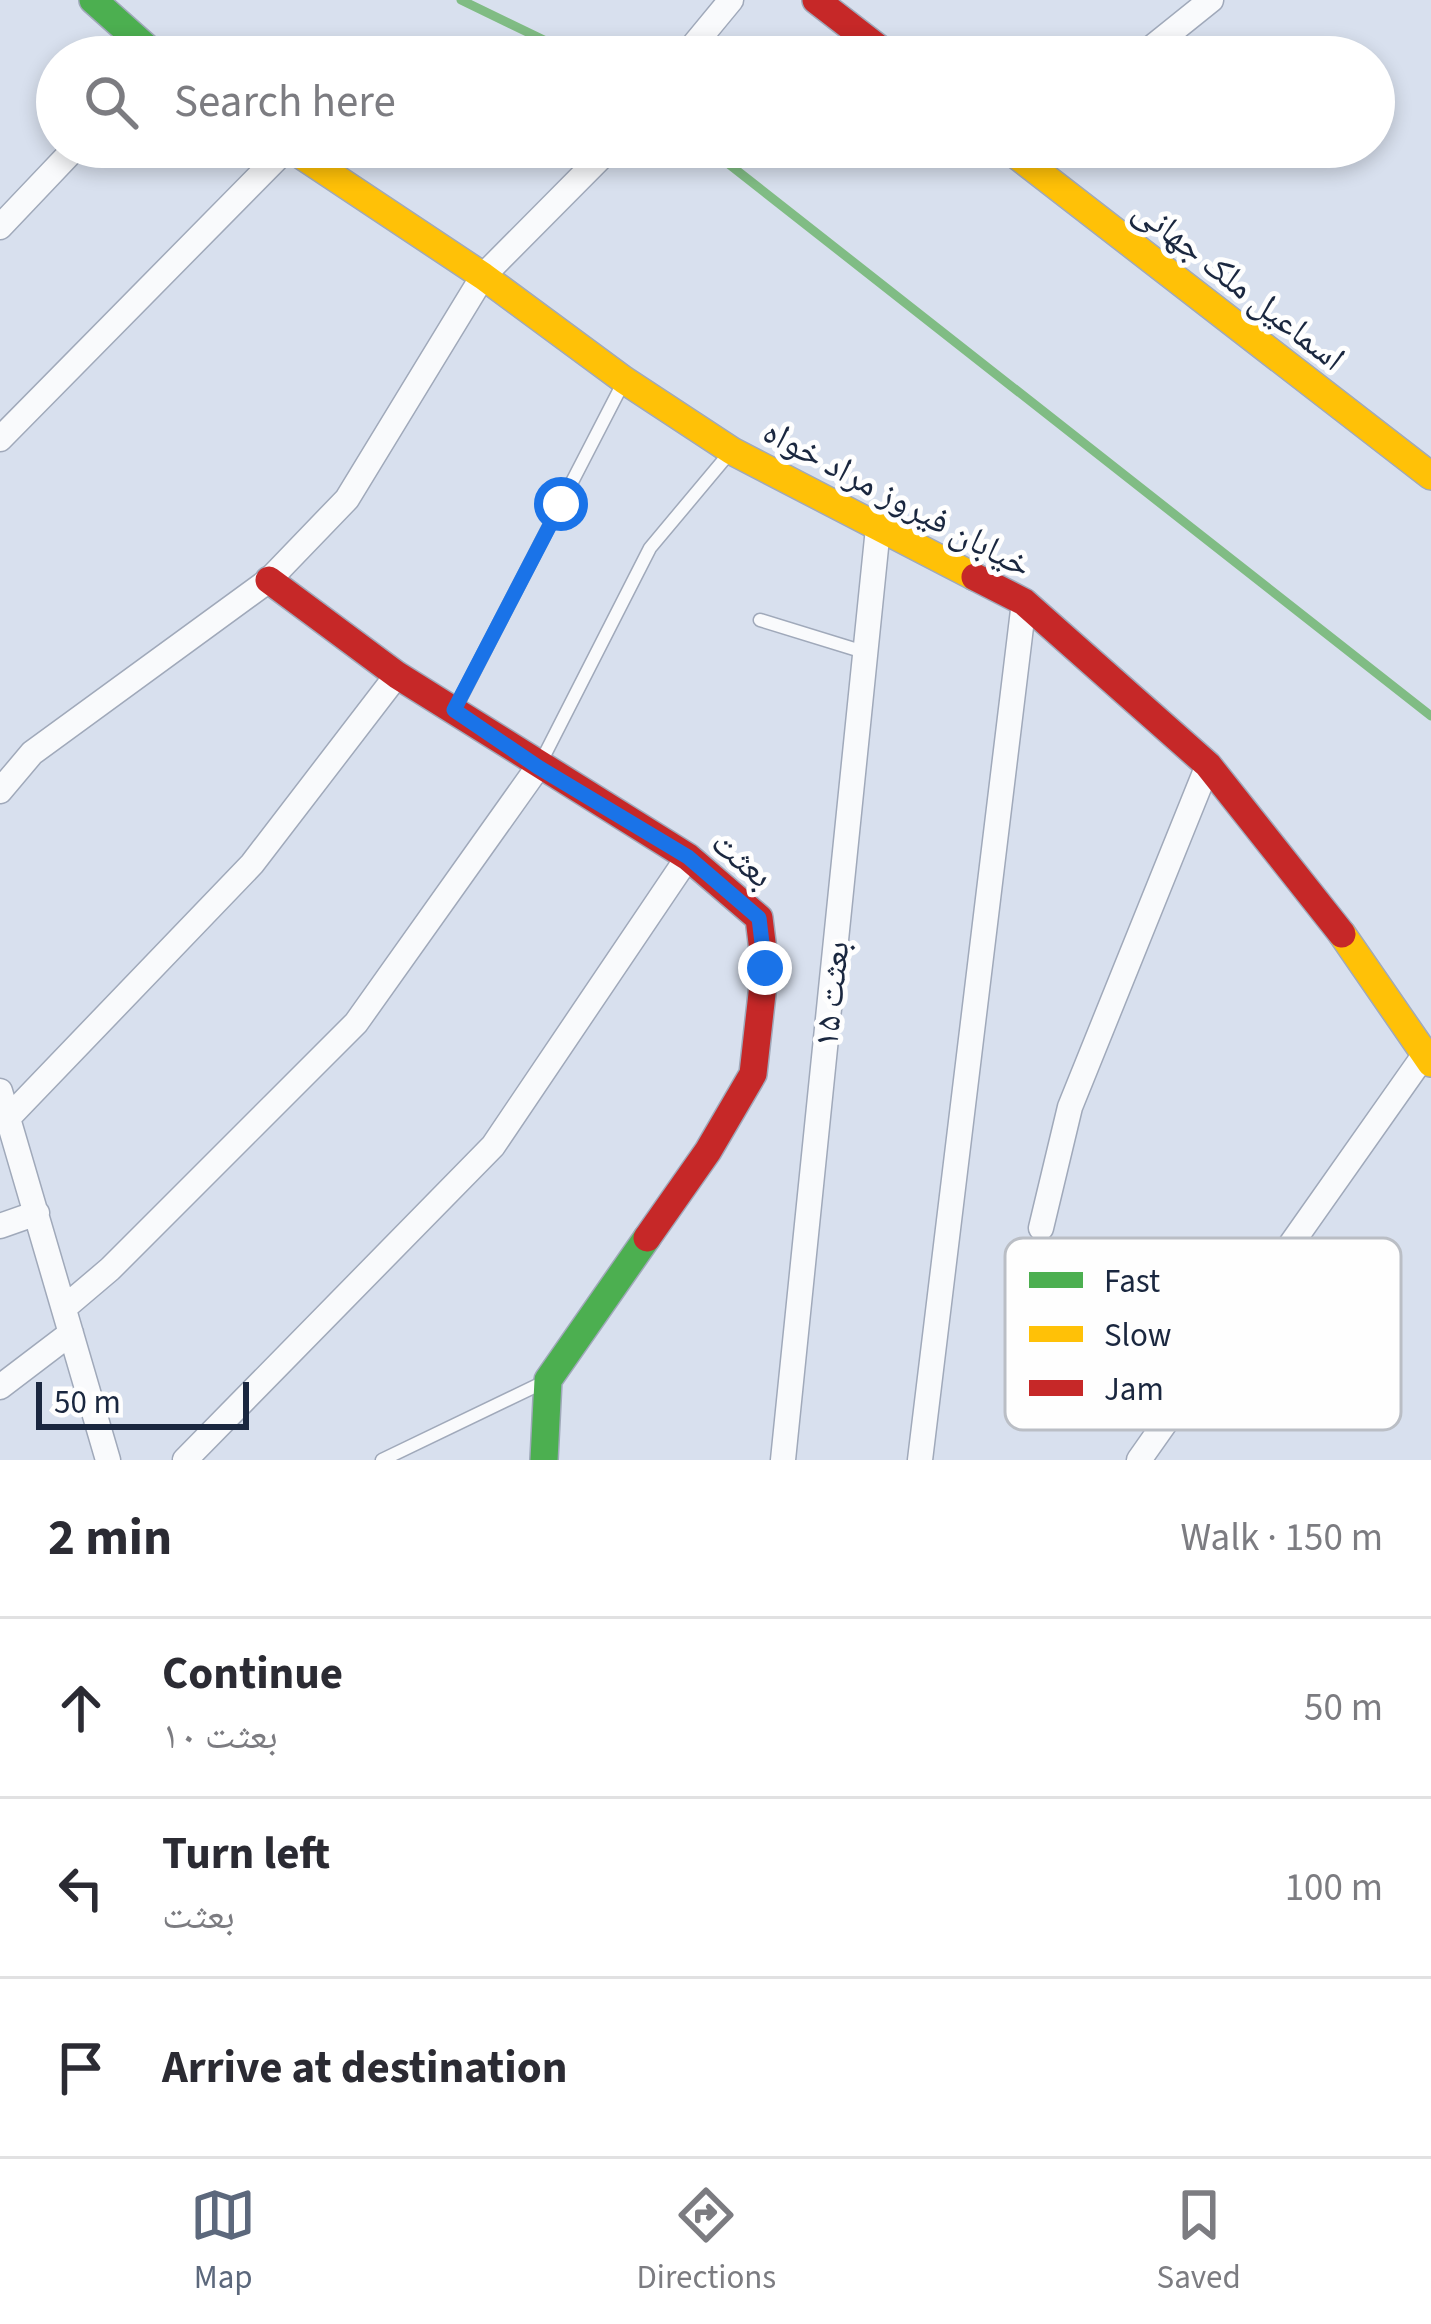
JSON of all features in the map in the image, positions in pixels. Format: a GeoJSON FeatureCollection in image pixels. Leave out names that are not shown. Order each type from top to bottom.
{"type":"FeatureCollection","features":[{"type":"Feature","properties":{"kind":"street"},"geometry":{"type":"LineString","coordinates":[[93,0],[133,36]]}},
{"type":"Feature","properties":{"kind":"street"},"geometry":{"type":"LineString","coordinates":[[701,36],[731,0]]}},
{"type":"Feature","properties":{"kind":"street"},"geometry":{"type":"LineString","coordinates":[[816,0],[863,36]]}},
{"type":"Feature","properties":{"kind":"street"},"geometry":{"type":"LineString","coordinates":[[1166,36],[1211,0]]}},
{"type":"Feature","properties":{"kind":"street"},"geometry":{"type":"LineString","coordinates":[[0,227],[56,168]]}},
{"type":"Feature","properties":{"kind":"street"},"geometry":{"type":"LineString","coordinates":[[0,439],[268,168]]}},
{"type":"Feature","properties":{"kind":"street","name":"خیابان فیروز مراد خواه"},"geometry":{"type":"LineString","coordinates":[[321,168],[483,275],[624,380],[732,451],[1024,602],[1208,765],[1320,902],[1428,1059]]}},
{"type":"Feature","properties":{"kind":"street"},"geometry":{"type":"LineString","coordinates":[[0,791],[32,753],[269,580],[347,499],[483,275],[591,168]]}},
{"type":"Feature","properties":{"kind":"street","name":"اسماعیل ملک جهانی"},"geometry":{"type":"LineString","coordinates":[[1040,168],[1431,476]]}},
{"type":"Feature","properties":{"kind":"street","name":"بعثت ۱۵"},"geometry":{"type":"LineString","coordinates":[[783,1460],[878,528]]}},
{"type":"Feature","properties":{"kind":"street","name":"بعثت"},"geometry":{"type":"LineString","coordinates":[[269,580],[397,675],[688,857],[759,918],[765,968],[753,1074],[708,1151],[548,1380]]}},
{"type":"Feature","properties":{"kind":"street"},"geometry":{"type":"LineString","coordinates":[[920,1460],[1024,602]]}},
{"type":"Feature","properties":{"kind":"street"},"geometry":{"type":"LineString","coordinates":[[9,1117],[251,864],[397,675]]}},
{"type":"Feature","properties":{"kind":"street"},"geometry":{"type":"LineString","coordinates":[[1041,1228],[1070,1107],[1208,765]]}},
{"type":"Feature","properties":{"kind":"street"},"geometry":{"type":"LineString","coordinates":[[64,1308],[110,1269],[356,1023],[538,767]]}},
{"type":"Feature","properties":{"kind":"street"},"geometry":{"type":"LineString","coordinates":[[184,1460],[493,1146],[688,857]]}},
{"type":"Feature","properties":{"kind":"street"},"geometry":{"type":"LineString","coordinates":[[1299,1238],[1428,1059]]}},
{"type":"Feature","properties":{"kind":"street"},"geometry":{"type":"LineString","coordinates":[[0,1091],[107,1460]]}},
{"type":"Feature","properties":{"kind":"street"},"geometry":{"type":"LineString","coordinates":[[0,1226],[37,1213]]}},
{"type":"Feature","properties":{"kind":"street"},"geometry":{"type":"LineString","coordinates":[[0,1388],[71,1334]]}},
{"type":"Feature","properties":{"kind":"street"},"geometry":{"type":"LineString","coordinates":[[544,1460],[548,1380]]}},
{"type":"Feature","properties":{"kind":"street"},"geometry":{"type":"LineString","coordinates":[[1139,1460],[1161,1430]]}},
{"type":"Feature","properties":{"kind":"lane"},"geometry":{"type":"LineString","coordinates":[[454,710],[624,380]]}},
{"type":"Feature","properties":{"kind":"lane"},"geometry":{"type":"LineString","coordinates":[[538,767],[650,548],[732,451]]}},
{"type":"Feature","properties":{"kind":"lane"},"geometry":{"type":"LineString","coordinates":[[760,620],[865,652]]}},
{"type":"Feature","properties":{"kind":"lane","name":"بعثت"},"geometry":{"type":"LineString","coordinates":[[382,1460],[548,1380]]}},
{"type":"Feature","properties":{"kind":"waterway"},"geometry":{"type":"LineString","coordinates":[[461,0],[536,36]]}},
{"type":"Feature","properties":{"kind":"waterway"},"geometry":{"type":"LineString","coordinates":[[734,168],[1431,716]]}},
{"type":"Feature","properties":{"kind":"traffic: fast"},"geometry":{"type":"LineString","coordinates":[[93,0],[133,36]]}},
{"type":"Feature","properties":{"kind":"traffic: fast"},"geometry":{"type":"LineString","coordinates":[[544,1460],[548,1380],[647,1238]]}},
{"type":"Feature","properties":{"kind":"traffic: slow"},"geometry":{"type":"LineString","coordinates":[[321,168],[732,451],[975,577]]}},
{"type":"Feature","properties":{"kind":"traffic: slow"},"geometry":{"type":"LineString","coordinates":[[1033,168],[1431,476]]}},
{"type":"Feature","properties":{"kind":"traffic: slow"},"geometry":{"type":"LineString","coordinates":[[1342,934],[1431,1063]]}},
{"type":"Feature","properties":{"kind":"traffic: jam"},"geometry":{"type":"LineString","coordinates":[[816,0],[863,36]]}},
{"type":"Feature","properties":{"kind":"traffic: jam"},"geometry":{"type":"LineString","coordinates":[[975,577],[1024,602],[1208,765],[1342,934]]}},
{"type":"Feature","properties":{"kind":"traffic: jam"},"geometry":{"type":"LineString","coordinates":[[269,580],[397,675],[688,857],[759,918],[765,967],[753,1074],[708,1151],[647,1238]]}},
{"type":"Feature","properties":{"kind":"route"},"geometry":{"type":"LineString","coordinates":[[561,504],[454,710],[688,857],[759,918],[765,968]]}}]}
